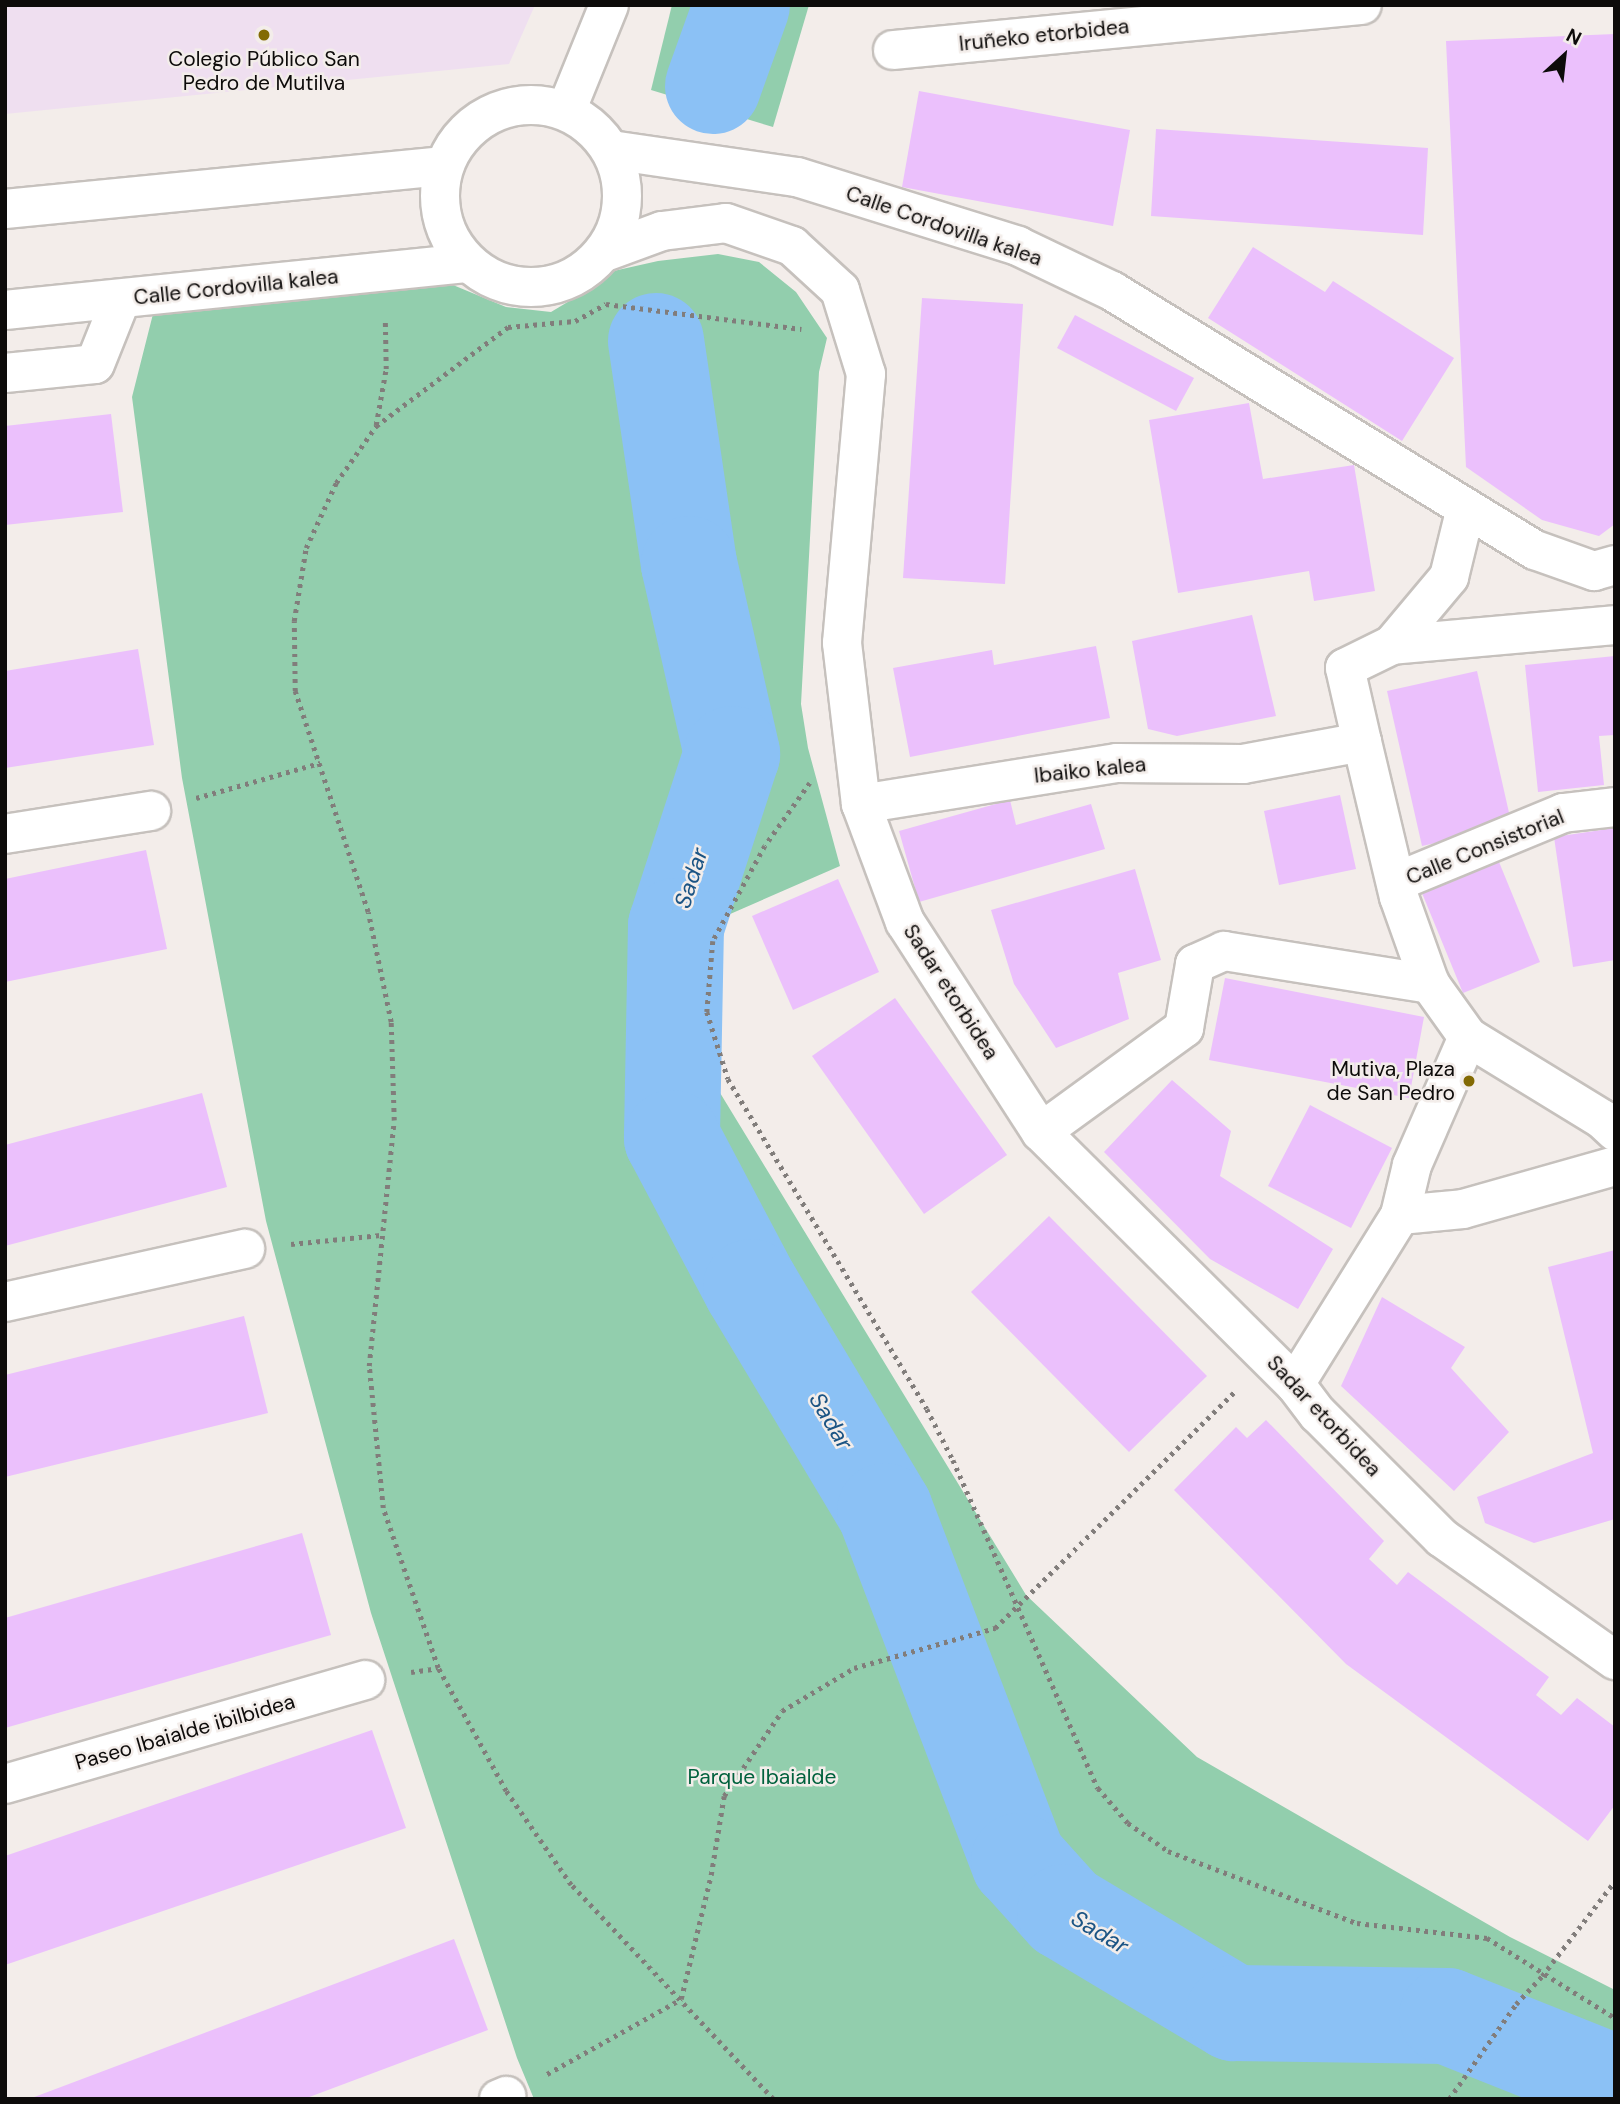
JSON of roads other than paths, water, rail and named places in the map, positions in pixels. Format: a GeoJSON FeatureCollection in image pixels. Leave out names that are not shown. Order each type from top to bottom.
{"type":"FeatureCollection","features":[{"type":"Feature","properties":{"kind":"street"},"geometry":{"type":"LineString","coordinates":[[566,111],[609,5]]}},
{"type":"Feature","properties":{"kind":"street","name":"Iruñeko etorbidea"},"geometry":{"type":"LineString","coordinates":[[893,50],[1362,5]]}},
{"type":"Feature","properties":{"kind":"street"},"geometry":{"type":"LineString","coordinates":[[526,104],[566,111],[585,121],[611,150],[623,199],[617,229],[605,252],[580,275],[554,286],[510,287],[466,263],[440,220],[442,166],[465,130],[490,113],[526,104]]}},
{"type":"Feature","properties":{"kind":"street","name":"Calle Cordovilla kalea"},"geometry":{"type":"LineString","coordinates":[[611,150],[797,177],[1018,246],[1112,291],[1535,550],[1594,571],[1615,565]]}},
{"type":"Feature","properties":{"kind":"street"},"geometry":{"type":"LineString","coordinates":[[5,209],[442,166]]}},
{"type":"Feature","properties":{"kind":"street","name":"Sadar etorbidea"},"geometry":{"type":"LineString","coordinates":[[605,252],[662,230],[726,223],[792,246],[840,290],[866,374],[842,643],[861,804],[905,922],[1041,1132],[1295,1384],[1318,1414],[1442,1538],[1615,1660]]}},
{"type":"Feature","properties":{"kind":"street","name":"Calle Cordovilla kalea"},"geometry":{"type":"LineString","coordinates":[[5,310],[466,263]]}},
{"type":"Feature","properties":{"kind":"street"},"geometry":{"type":"LineString","coordinates":[[5,373],[95,364],[121,299]]}},
{"type":"Feature","properties":{"kind":"street"},"geometry":{"type":"LineString","coordinates":[[1392,645],[1449,577],[1466,508]]}},
{"type":"Feature","properties":{"kind":"street"},"geometry":{"type":"LineString","coordinates":[[1615,625],[1392,645],[1345,668],[1396,882],[1430,984],[1468,1037],[1602,1119],[1615,1131]]}},
{"type":"Feature","properties":{"kind":"street","name":"Ibaiko kalea"},"geometry":{"type":"LineString","coordinates":[[861,804],[1117,763],[1243,764],[1362,742]]}},
{"type":"Feature","properties":{"kind":"street","name":"Calle Consistorial"},"geometry":{"type":"LineString","coordinates":[[1396,882],[1563,813],[1615,807]]}},
{"type":"Feature","properties":{"kind":"street"},"geometry":{"type":"LineString","coordinates":[[5,834],[151,811]]}},
{"type":"Feature","properties":{"kind":"street"},"geometry":{"type":"LineString","coordinates":[[1041,1132],[1184,1028],[1195,964],[1224,951],[1430,984]]}},
{"type":"Feature","properties":{"kind":"street"},"geometry":{"type":"LineString","coordinates":[[1295,1384],[1399,1215],[1412,1165],[1468,1037]]}},
{"type":"Feature","properties":{"kind":"street"},"geometry":{"type":"LineString","coordinates":[[1399,1215],[1463,1209],[1615,1166]]}},
{"type":"Feature","properties":{"kind":"street"},"geometry":{"type":"LineString","coordinates":[[5,1302],[245,1249]]}},
{"type":"Feature","properties":{"kind":"street","name":"Paseo Ibaialde ibilbidea"},"geometry":{"type":"LineString","coordinates":[[5,1784],[365,1680]]}},
{"type":"Feature","properties":{"kind":"waterway","name":"Sadar"},"geometry":{"type":"LineString","coordinates":[[713,86],[742,5]]}},
{"type":"Feature","properties":{"kind":"waterway","name":"Sadar"},"geometry":{"type":"LineString","coordinates":[[656,341],[689,564],[732,754],[676,926],[672,1138],[751,1287],[885,1511],[1019,1861],[1065,1912],[1234,2013],[1447,2016],[1615,2083]]}},
{"type":"Feature","properties":{"kind":"place","name":"Colegio Público San Pedro de Mutilva"},"geometry":{"type":"Point","coordinates":[264,35]}},
{"type":"Feature","properties":{"kind":"place","name":"Mutiva, Plaza de San Pedro"},"geometry":{"type":"Point","coordinates":[1469,1081]}},
{"type":"Feature","properties":{"kind":"park label","name":"Parque Ibaialde"},"geometry":{"type":"Point","coordinates":[762,1777]}}]}
